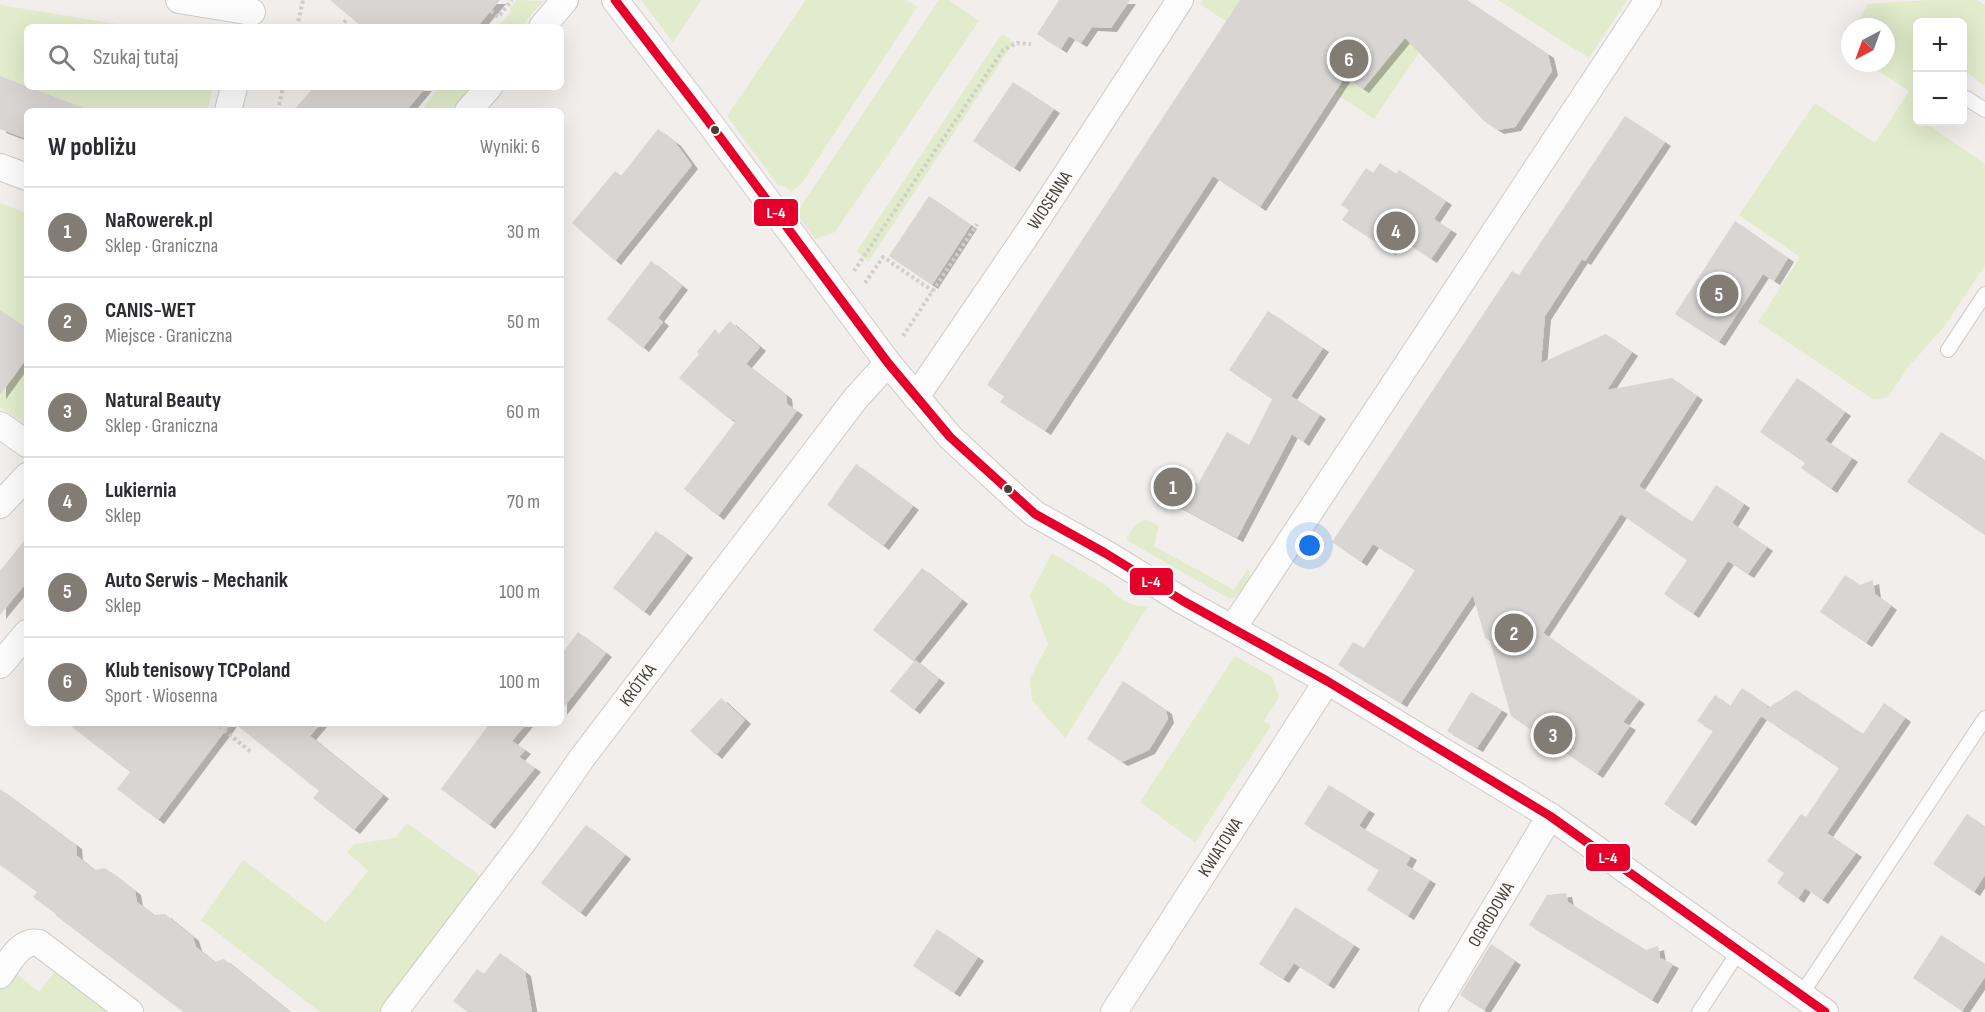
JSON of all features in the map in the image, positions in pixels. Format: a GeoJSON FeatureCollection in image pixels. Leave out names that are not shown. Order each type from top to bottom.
{"type":"FeatureCollection","features":[{"type":"Feature","properties":{"kind":"street"},"geometry":{"type":"LineString","coordinates":[[178,0],[252,13]]}},
{"type":"Feature","properties":{"kind":"street"},"geometry":{"type":"LineString","coordinates":[[545,24],[565,0]]}},
{"type":"Feature","properties":{"kind":"street"},"geometry":{"type":"LineString","coordinates":[[615,0],[888,363],[950,437],[1035,514],[1327,681],[1550,816],[1825,1012]]}},
{"type":"Feature","properties":{"kind":"street","name":"WIOSENNA"},"geometry":{"type":"LineString","coordinates":[[916,397],[1036,221],[1180,0]]}},
{"type":"Feature","properties":{"kind":"street"},"geometry":{"type":"LineString","coordinates":[[1233,628],[1648,0]]}},
{"type":"Feature","properties":{"kind":"street"},"geometry":{"type":"LineString","coordinates":[[229,108],[233,90]]}},
{"type":"Feature","properties":{"kind":"street"},"geometry":{"type":"LineString","coordinates":[[471,108],[486,90]]}},
{"type":"Feature","properties":{"kind":"street"},"geometry":{"type":"LineString","coordinates":[[0,167],[24,176]]}},
{"type":"Feature","properties":{"kind":"street","name":"KRÓTKA"},"geometry":{"type":"LineString","coordinates":[[394,1012],[524,840],[582,758],[856,398],[888,363]]}},
{"type":"Feature","properties":{"kind":"street"},"geometry":{"type":"LineString","coordinates":[[0,425],[24,442]]}},
{"type":"Feature","properties":{"kind":"street"},"geometry":{"type":"LineString","coordinates":[[0,505],[24,479]]}},
{"type":"Feature","properties":{"kind":"street"},"geometry":{"type":"LineString","coordinates":[[0,665],[24,637]]}},
{"type":"Feature","properties":{"kind":"street","name":"KWIATOWA"},"geometry":{"type":"LineString","coordinates":[[1114,1012],[1327,681]]}},
{"type":"Feature","properties":{"kind":"street","name":"OGRODOWA"},"geometry":{"type":"LineString","coordinates":[[1432,1012],[1550,816]]}},
{"type":"Feature","properties":{"kind":"street"},"geometry":{"type":"LineString","coordinates":[[0,975],[23,945],[39,943],[130,1012]]}},
{"type":"Feature","properties":{"kind":"lane"},"geometry":{"type":"LineString","coordinates":[[1967,99],[1985,110]]}},
{"type":"Feature","properties":{"kind":"lane"},"geometry":{"type":"LineString","coordinates":[[1948,350],[1985,294]]}},
{"type":"Feature","properties":{"kind":"lane"},"geometry":{"type":"LineString","coordinates":[[1801,995],[1985,718]]}},
{"type":"Feature","properties":{"kind":"lane"},"geometry":{"type":"LineString","coordinates":[[1699,1012],[1739,951]]}},
{"type":"Feature","properties":{"kind":"path"},"geometry":{"type":"LineString","coordinates":[[298,24],[303,0]]}},
{"type":"Feature","properties":{"kind":"path"},"geometry":{"type":"LineString","coordinates":[[490,11],[498,16],[512,0]]}},
{"type":"Feature","properties":{"kind":"path"},"geometry":{"type":"LineString","coordinates":[[343,24],[348,18]]}},
{"type":"Feature","properties":{"kind":"path"},"geometry":{"type":"LineString","coordinates":[[863,257],[1003,50],[1017,44],[1031,44]]}},
{"type":"Feature","properties":{"kind":"path"},"geometry":{"type":"LineString","coordinates":[[279,108],[282,90]]}},
{"type":"Feature","properties":{"kind":"path"},"geometry":{"type":"LineString","coordinates":[[903,337],[977,224]]}},
{"type":"Feature","properties":{"kind":"path"},"geometry":{"type":"LineString","coordinates":[[862,288],[883,256],[933,291]]}},
{"type":"Feature","properties":{"kind":"path"},"geometry":{"type":"LineString","coordinates":[[219,726],[251,752]]}},
{"type":"Feature","properties":{"kind":"green space"},"geometry":{"type":"Polygon","coordinates":[[[516,0],[543,1],[524,24],[501,24],[511,12],[510,8],[516,0]]]}},
{"type":"Feature","properties":{"kind":"green space"},"geometry":{"type":"Polygon","coordinates":[[[641,0],[701,0],[673,42],[641,0]]]}},
{"type":"Feature","properties":{"kind":"green space"},"geometry":{"type":"Polygon","coordinates":[[[806,0],[906,0],[917,7],[802,183],[791,192],[786,187],[778,185],[727,116],[806,0]]]}},
{"type":"Feature","properties":{"kind":"green space"},"geometry":{"type":"Polygon","coordinates":[[[939,0],[949,0],[979,21],[835,232],[815,239],[798,216],[801,206],[939,0]]]}},
{"type":"Feature","properties":{"kind":"green space"},"geometry":{"type":"Polygon","coordinates":[[[1203,0],[1455,0],[1374,119],[1200,4],[1203,0]]]}},
{"type":"Feature","properties":{"kind":"green space"},"geometry":{"type":"Polygon","coordinates":[[[1498,0],[1627,0],[1589,58],[1498,0]]]}},
{"type":"Feature","properties":{"kind":"green space"},"geometry":{"type":"Polygon","coordinates":[[[1977,0],[1985,5],[1985,86],[1969,74],[1967,76],[1967,18],[1913,18],[1913,126],[1930,126],[1985,164],[1985,265],[1943,328],[1909,366],[1888,397],[1874,400],[1758,322],[1800,257],[1739,215],[1815,103],[1875,143],[1909,91],[1880,72],[1895,72],[1895,18],[1859,18],[1868,4],[1977,0]]]}},
{"type":"Feature","properties":{"kind":"green space"},"geometry":{"type":"Polygon","coordinates":[[[0,5],[117,24],[24,24],[24,85],[0,76],[0,5]]]}},
{"type":"Feature","properties":{"kind":"green space"},"geometry":{"type":"Polygon","coordinates":[[[1002,34],[1014,42],[868,262],[857,251],[1002,34]]]}},
{"type":"Feature","properties":{"kind":"green space"},"geometry":{"type":"Polygon","coordinates":[[[38,90],[212,90],[208,108],[85,108],[38,90]]]}},
{"type":"Feature","properties":{"kind":"green space"},"geometry":{"type":"Polygon","coordinates":[[[438,90],[468,90],[452,108],[422,108],[438,90]]]}},
{"type":"Feature","properties":{"kind":"green space"},"geometry":{"type":"Polygon","coordinates":[[[0,203],[24,212],[24,327],[0,310],[0,203]]]}},
{"type":"Feature","properties":{"kind":"green space"},"geometry":{"type":"Polygon","coordinates":[[[24,362],[24,424],[0,407],[0,370],[12,379],[24,362]]]}},
{"type":"Feature","properties":{"kind":"green space"},"geometry":{"type":"Polygon","coordinates":[[[1145,520],[1156,524],[1158,528],[1154,546],[1234,590],[1248,569],[1251,577],[1236,597],[1230,599],[1128,541],[1127,538],[1134,526],[1145,520]]]}},
{"type":"Feature","properties":{"kind":"green space"},"geometry":{"type":"Polygon","coordinates":[[[1052,553],[1108,587],[1126,602],[1136,606],[1148,606],[1065,738],[1032,700],[1030,679],[1048,644],[1030,595],[1052,553]]]}},
{"type":"Feature","properties":{"kind":"green space"},"geometry":{"type":"Polygon","coordinates":[[[1235,656],[1272,677],[1279,697],[1264,721],[1271,726],[1195,842],[1140,802],[1235,656]]]}},
{"type":"Feature","properties":{"kind":"green space"},"geometry":{"type":"Polygon","coordinates":[[[407,823],[483,878],[380,1012],[320,1012],[201,920],[243,860],[326,923],[368,871],[347,852],[354,844],[395,838],[407,823]]]}},
{"type":"Feature","properties":{"kind":"green space"},"geometry":{"type":"Polygon","coordinates":[[[58,968],[115,1012],[0,1012],[0,988],[13,971],[39,992],[58,968]]]}},
{"type":"Feature","properties":{"kind":"building"},"geometry":{"type":"Polygon","coordinates":[[[330,0],[500,0],[480,24],[358,24],[330,0]]]}},
{"type":"Feature","properties":{"kind":"building"},"geometry":{"type":"Polygon","coordinates":[[[1059,0],[1130,0],[1111,28],[1092,27],[1081,43],[1069,36],[1061,49],[1037,34],[1059,0]]]}},
{"type":"Feature","properties":{"kind":"building"},"geometry":{"type":"Polygon","coordinates":[[[1240,0],[1467,0],[1548,54],[1552,71],[1515,127],[1498,130],[1484,121],[1405,38],[1363,89],[1345,77],[1260,207],[1213,176],[1045,431],[1000,402],[1004,396],[987,385],[1240,0]]]}},
{"type":"Feature","properties":{"kind":"building"},"geometry":{"type":"Polygon","coordinates":[[[0,76],[24,85],[24,90],[37,90],[84,108],[24,108],[24,138],[0,129],[0,76]]]}},
{"type":"Feature","properties":{"kind":"building"},"geometry":{"type":"Polygon","coordinates":[[[1013,82],[1054,109],[1014,168],[973,141],[1013,82]]]}},
{"type":"Feature","properties":{"kind":"building"},"geometry":{"type":"Polygon","coordinates":[[[311,90],[424,90],[408,108],[296,108],[311,90]]]}},
{"type":"Feature","properties":{"kind":"building"},"geometry":{"type":"Polygon","coordinates":[[[1625,116],[1665,142],[1585,261],[1582,259],[1545,316],[1541,363],[1606,334],[1632,352],[1607,390],[1672,378],[1697,396],[1639,486],[1692,522],[1716,485],[1744,504],[1732,523],[1767,547],[1748,574],[1728,561],[1693,614],[1664,594],[1687,560],[1621,514],[1543,633],[1639,700],[1623,722],[1630,726],[1597,774],[1511,716],[1490,641],[1485,638],[1473,595],[1401,703],[1338,665],[1353,642],[1364,648],[1415,570],[1373,544],[1361,562],[1332,542],[1512,271],[1519,275],[1625,116]]]}},
{"type":"Feature","properties":{"kind":"building"},"geometry":{"type":"Polygon","coordinates":[[[658,129],[675,142],[692,165],[615,261],[572,223],[615,171],[621,176],[658,129]]]}},
{"type":"Feature","properties":{"kind":"building"},"geometry":{"type":"Polygon","coordinates":[[[1380,163],[1396,174],[1399,170],[1446,201],[1434,219],[1451,230],[1431,259],[1399,238],[1390,251],[1342,220],[1349,210],[1341,205],[1366,168],[1373,173],[1380,163]]]}},
{"type":"Feature","properties":{"kind":"building"},"geometry":{"type":"Polygon","coordinates":[[[929,196],[971,225],[932,285],[889,256],[929,196]]]}},
{"type":"Feature","properties":{"kind":"building"},"geometry":{"type":"Polygon","coordinates":[[[1735,221],[1788,258],[1774,281],[1763,274],[1719,342],[1675,314],[1735,221]]]}},
{"type":"Feature","properties":{"kind":"building"},"geometry":{"type":"Polygon","coordinates":[[[651,261],[682,286],[658,318],[663,322],[643,348],[607,319],[651,261]]]}},
{"type":"Feature","properties":{"kind":"building"},"geometry":{"type":"Polygon","coordinates":[[[0,310],[24,327],[24,362],[0,395],[0,310]]]}},
{"type":"Feature","properties":{"kind":"building"},"geometry":{"type":"Polygon","coordinates":[[[1268,311],[1323,348],[1291,396],[1320,415],[1303,442],[1292,434],[1237,538],[1150,491],[1164,466],[1198,484],[1227,432],[1249,445],[1272,399],[1229,370],[1268,311]]]}},
{"type":"Feature","properties":{"kind":"building"},"geometry":{"type":"Polygon","coordinates":[[[730,321],[760,347],[746,364],[786,395],[787,404],[797,411],[718,516],[684,489],[736,421],[727,417],[679,378],[699,354],[697,352],[715,329],[719,334],[730,321]]]}},
{"type":"Feature","properties":{"kind":"building"},"geometry":{"type":"Polygon","coordinates":[[[1797,378],[1845,412],[1825,440],[1852,458],[1831,489],[1801,468],[1805,463],[1760,432],[1797,378]]]}},
{"type":"Feature","properties":{"kind":"building"},"geometry":{"type":"Polygon","coordinates":[[[1941,432],[1985,460],[1985,535],[1907,482],[1941,432]]]}},
{"type":"Feature","properties":{"kind":"building"},"geometry":{"type":"Polygon","coordinates":[[[856,464],[913,506],[883,546],[827,505],[856,464]]]}},
{"type":"Feature","properties":{"kind":"building"},"geometry":{"type":"Polygon","coordinates":[[[656,531],[687,554],[644,612],[613,588],[656,531]]]}},
{"type":"Feature","properties":{"kind":"building"},"geometry":{"type":"Polygon","coordinates":[[[24,541],[24,586],[0,615],[0,571],[24,541]]]}},
{"type":"Feature","properties":{"kind":"building"},"geometry":{"type":"Polygon","coordinates":[[[922,568],[962,600],[913,661],[873,630],[922,568]]]}},
{"type":"Feature","properties":{"kind":"building"},"geometry":{"type":"Polygon","coordinates":[[[1845,575],[1860,585],[1873,580],[1875,594],[1891,606],[1866,643],[1820,612],[1845,575]]]}},
{"type":"Feature","properties":{"kind":"building"},"geometry":{"type":"Polygon","coordinates":[[[578,632],[606,653],[564,707],[564,651],[578,632]]]}},
{"type":"Feature","properties":{"kind":"building"},"geometry":{"type":"Polygon","coordinates":[[[915,660],[939,679],[914,710],[890,691],[915,660]]]}},
{"type":"Feature","properties":{"kind":"building"},"geometry":{"type":"Polygon","coordinates":[[[1123,681],[1166,710],[1168,719],[1149,750],[1122,762],[1087,739],[1123,681]]]}},
{"type":"Feature","properties":{"kind":"building"},"geometry":{"type":"Polygon","coordinates":[[[1742,688],[1768,706],[1765,710],[1796,690],[1863,734],[1884,703],[1905,718],[1827,833],[1856,853],[1822,900],[1805,888],[1798,899],[1777,883],[1784,873],[1767,861],[1801,814],[1806,817],[1839,768],[1761,716],[1690,822],[1664,804],[1713,731],[1697,721],[1715,695],[1730,706],[1742,688]]]}},
{"type":"Feature","properties":{"kind":"building"},"geometry":{"type":"Polygon","coordinates":[[[1471,692],[1502,710],[1477,748],[1447,731],[1471,692]]]}},
{"type":"Feature","properties":{"kind":"building"},"geometry":{"type":"Polygon","coordinates":[[[721,698],[745,720],[716,755],[690,731],[721,698]]]}},
{"type":"Feature","properties":{"kind":"building"},"geometry":{"type":"Polygon","coordinates":[[[71,726],[229,726],[158,820],[117,789],[130,772],[71,726]]]}},
{"type":"Feature","properties":{"kind":"building"},"geometry":{"type":"Polygon","coordinates":[[[238,726],[318,726],[310,736],[383,795],[354,830],[313,798],[319,791],[238,726]]]}},
{"type":"Feature","properties":{"kind":"building"},"geometry":{"type":"Polygon","coordinates":[[[488,726],[524,726],[512,741],[525,750],[519,757],[535,768],[489,825],[441,789],[488,726]]]}},
{"type":"Feature","properties":{"kind":"building"},"geometry":{"type":"Polygon","coordinates":[[[1329,785],[1369,810],[1359,826],[1411,856],[1406,865],[1430,880],[1408,916],[1367,890],[1379,870],[1304,824],[1329,785]]]}},
{"type":"Feature","properties":{"kind":"building"},"geometry":{"type":"Polygon","coordinates":[[[0,789],[76,845],[77,856],[94,870],[105,868],[135,891],[137,902],[154,915],[165,914],[193,937],[196,947],[215,962],[224,959],[290,1012],[183,1012],[55,915],[33,897],[37,892],[0,865],[0,789]]]}},
{"type":"Feature","properties":{"kind":"building"},"geometry":{"type":"Polygon","coordinates":[[[1967,814],[1985,827],[1985,875],[1974,892],[1933,864],[1967,814]]]}},
{"type":"Feature","properties":{"kind":"building"},"geometry":{"type":"Polygon","coordinates":[[[586,825],[625,855],[580,913],[541,883],[586,825]]]}},
{"type":"Feature","properties":{"kind":"building"},"geometry":{"type":"Polygon","coordinates":[[[1566,893],[1568,902],[1646,950],[1658,946],[1660,958],[1673,964],[1652,1000],[1529,925],[1547,895],[1566,893]]]}},
{"type":"Feature","properties":{"kind":"building"},"geometry":{"type":"Polygon","coordinates":[[[1295,907],[1354,945],[1328,985],[1294,963],[1283,979],[1259,964],[1295,907]]]}},
{"type":"Feature","properties":{"kind":"building"},"geometry":{"type":"Polygon","coordinates":[[[937,929],[978,957],[954,993],[913,966],[937,929]]]}},
{"type":"Feature","properties":{"kind":"building"},"geometry":{"type":"Polygon","coordinates":[[[1941,935],[1985,964],[1985,977],[1962,1011],[1913,978],[1941,935]]]}},
{"type":"Feature","properties":{"kind":"building"},"geometry":{"type":"Polygon","coordinates":[[[1491,944],[1515,961],[1484,1010],[1460,995],[1491,944]]]}},
{"type":"Feature","properties":{"kind":"building"},"geometry":{"type":"Polygon","coordinates":[[[500,953],[525,972],[532,1012],[468,1012],[453,1001],[477,969],[484,974],[500,953]]]}},
{"type":"Feature","properties":{"kind":"transit line","name":"L-4"},"geometry":{"type":"LineString","coordinates":[[615,0],[888,363],[950,437],[1035,514],[1105,553],[1183,601],[1327,681],[1550,816],[1825,1012]]}},
{"type":"Feature","properties":{"kind":"place","name":"Klub tenisowy TCPoland"},"geometry":{"type":"Point","coordinates":[1349,59]}},
{"type":"Feature","properties":{"kind":"place","name":"Lukiernia"},"geometry":{"type":"Point","coordinates":[1396,231]}},
{"type":"Feature","properties":{"kind":"place","name":"Auto Serwis - Mechanik"},"geometry":{"type":"Point","coordinates":[1719,294]}},
{"type":"Feature","properties":{"kind":"place","name":"NaRowerek.pl"},"geometry":{"type":"Point","coordinates":[1173,487]}},
{"type":"Feature","properties":{"kind":"place","name":"CANIS-WET"},"geometry":{"type":"Point","coordinates":[1514,633]}},
{"type":"Feature","properties":{"kind":"place","name":"Natural Beauty"},"geometry":{"type":"Point","coordinates":[1553,735]}}]}
